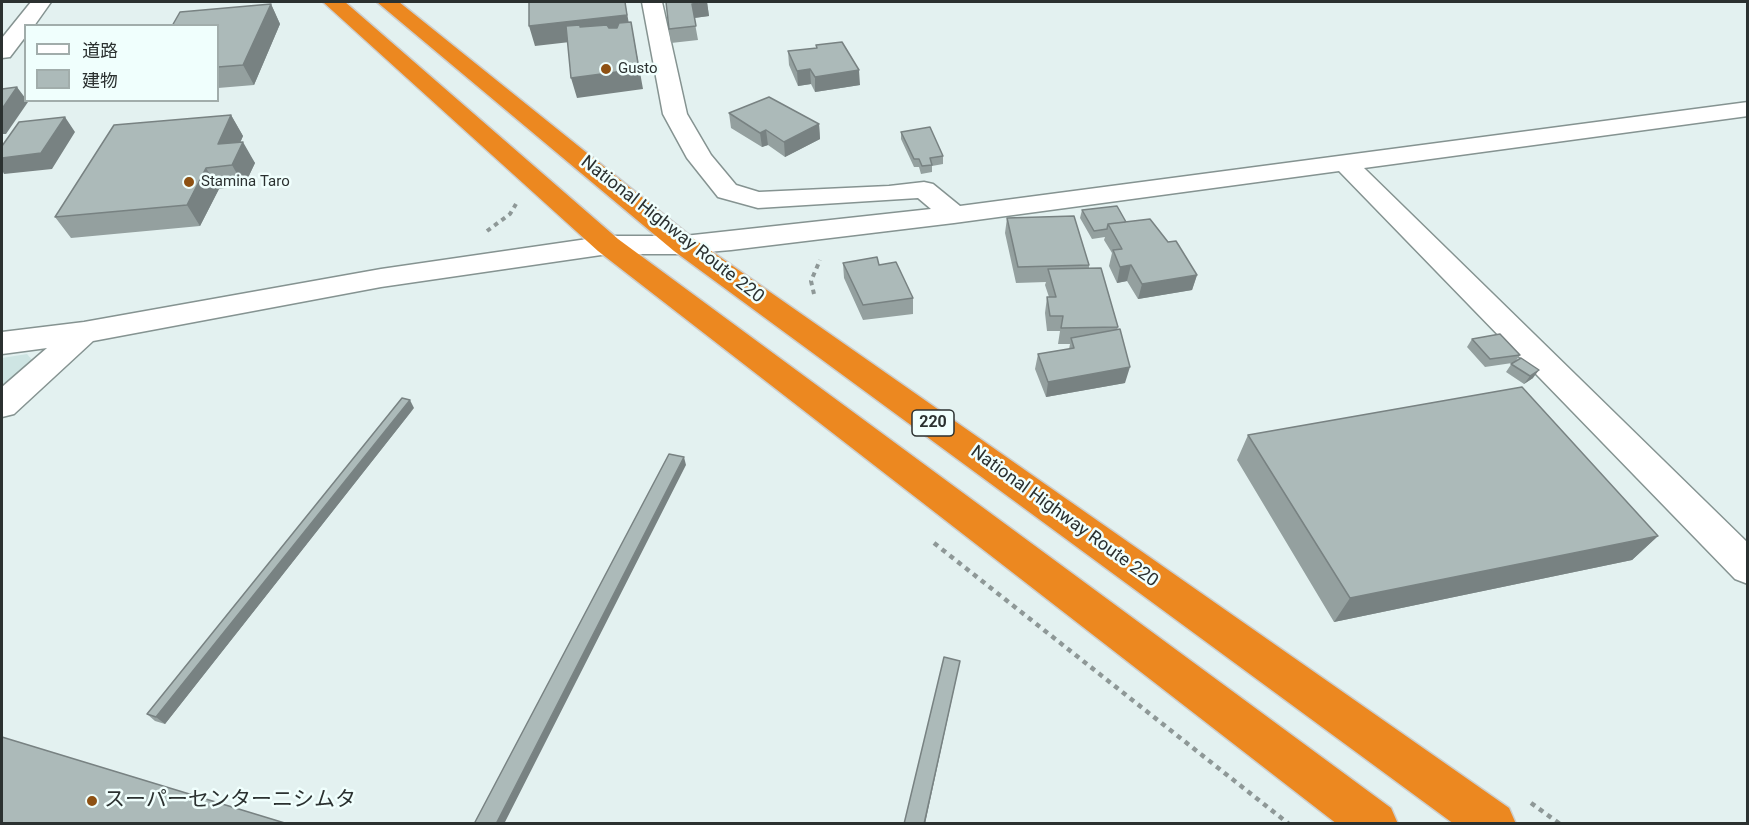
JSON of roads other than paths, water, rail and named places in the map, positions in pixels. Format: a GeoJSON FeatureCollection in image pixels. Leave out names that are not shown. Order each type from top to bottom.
{"type":"FeatureCollection","features":[{"type":"Feature","properties":{"kind":"highway"},"geometry":{"type":"LineString","coordinates":[[333,2],[608,245],[1375,824]]}},
{"type":"Feature","properties":{"kind":"highway","name":"National Highway Route 220"},"geometry":{"type":"LineString","coordinates":[[387,2],[684,245],[1493,824]]}},
{"type":"Feature","properties":{"kind":"street"},"geometry":{"type":"LineString","coordinates":[[2,52],[41,2]]}},
{"type":"Feature","properties":{"kind":"street"},"geometry":{"type":"LineString","coordinates":[[652,2],[675,114],[700,158],[727,191],[758,200],[924,190],[954,215]]}},
{"type":"Feature","properties":{"kind":"street"},"geometry":{"type":"LineString","coordinates":[[2,343],[84,332],[381,278],[608,245],[684,245],[954,215],[1748,109]]}},
{"type":"Feature","properties":{"kind":"street"},"geometry":{"type":"LineString","coordinates":[[1345,163],[1748,568]]}},
{"type":"Feature","properties":{"kind":"street"},"geometry":{"type":"LineString","coordinates":[[2,405],[84,332]]}},
{"type":"Feature","properties":{"kind":"place","name":"Gusto"},"geometry":{"type":"Point","coordinates":[606,69]}},
{"type":"Feature","properties":{"kind":"place","name":"Stamina Taro"},"geometry":{"type":"Point","coordinates":[189,182]}},
{"type":"Feature","properties":{"kind":"place","name":"スーパーセンターニシムタ"},"geometry":{"type":"Point","coordinates":[92,801]}}]}
